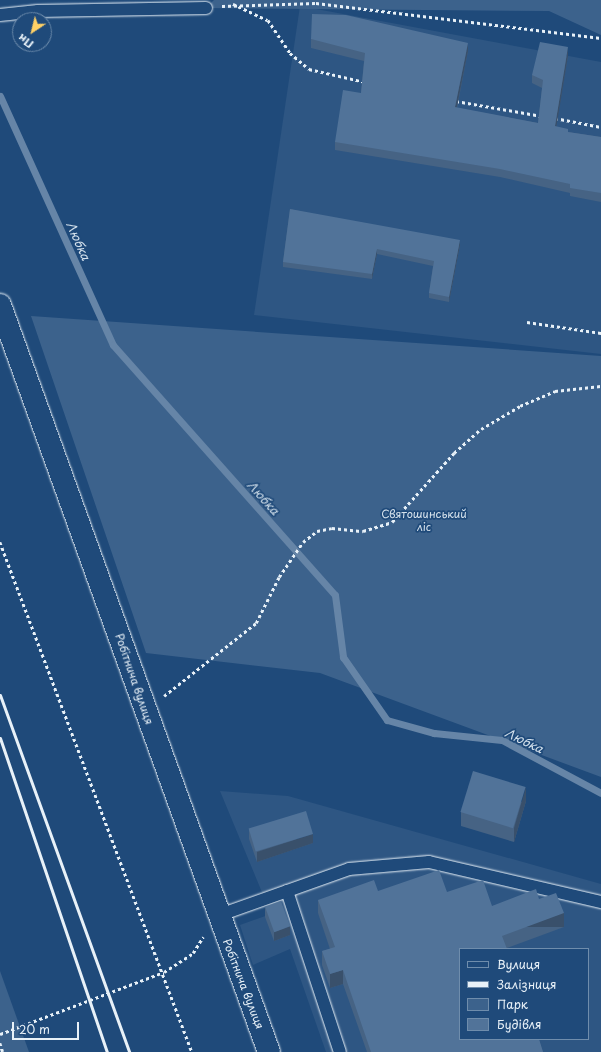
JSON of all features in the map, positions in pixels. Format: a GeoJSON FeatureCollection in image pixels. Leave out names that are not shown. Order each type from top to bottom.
{"type":"FeatureCollection","features":[{"type":"Feature","properties":{"kind":"street","name":"Робітнича вулиця"},"geometry":{"type":"LineString","coordinates":[[0,305],[217,916],[269,1052]]}},
{"type":"Feature","properties":{"kind":"lane"},"geometry":{"type":"LineString","coordinates":[[0,15],[154,4],[206,8]]}},
{"type":"Feature","properties":{"kind":"lane"},"geometry":{"type":"LineString","coordinates":[[217,916],[349,869],[429,862],[601,902]]}},
{"type":"Feature","properties":{"kind":"lane"},"geometry":{"type":"LineString","coordinates":[[287,891],[340,1052]]}},
{"type":"Feature","properties":{"kind":"path"},"geometry":{"type":"LineString","coordinates":[[206,8],[233,4],[316,3],[601,38]]}},
{"type":"Feature","properties":{"kind":"path"},"geometry":{"type":"LineString","coordinates":[[233,4],[268,20],[290,53],[308,69],[370,83]]}},
{"type":"Feature","properties":{"kind":"path"},"geometry":{"type":"LineString","coordinates":[[448,100],[601,127]]}},
{"type":"Feature","properties":{"kind":"path"},"geometry":{"type":"LineString","coordinates":[[527,322],[601,333]]}},
{"type":"Feature","properties":{"kind":"path"},"geometry":{"type":"LineString","coordinates":[[146,713],[184,677],[256,622],[287,565],[303,542],[324,528],[363,531],[392,522],[454,453],[481,429],[520,406],[555,391],[601,386]]}},
{"type":"Feature","properties":{"kind":"path"},"geometry":{"type":"LineString","coordinates":[[0,542],[164,972],[192,1052]]}},
{"type":"Feature","properties":{"kind":"path"},"geometry":{"type":"LineString","coordinates":[[0,1034],[164,972],[193,953],[217,916]]}},
{"type":"Feature","properties":{"kind":"path"},"geometry":{"type":"LineString","coordinates":[[0,1043],[3,1052]]}},
{"type":"Feature","properties":{"kind":"shaded area"},"geometry":{"type":"Polygon","coordinates":[[[300,6],[601,62],[601,354],[254,315],[300,6]]]}},
{"type":"Feature","properties":{"kind":"shaded area"},"geometry":{"type":"Polygon","coordinates":[[[220,791],[288,796],[601,884],[601,1052],[326,1052],[290,949],[253,965],[240,925],[271,914],[220,791]]]}},
{"type":"Feature","properties":{"kind":"green space"},"geometry":{"type":"Polygon","coordinates":[[[214,0],[601,0],[601,35],[549,11],[206,8],[214,0]]]}},
{"type":"Feature","properties":{"kind":"green space","name":"Святошинський ліс"},"geometry":{"type":"Polygon","coordinates":[[[31,316],[601,356],[601,777],[320,673],[146,653],[31,316]]]}},
{"type":"Feature","properties":{"kind":"green space"},"geometry":{"type":"Polygon","coordinates":[[[0,971],[29,1052],[0,1052],[0,971]]]}},
{"type":"Feature","properties":{"kind":"building"},"geometry":{"type":"Polygon","coordinates":[[[312,14],[346,15],[468,43],[455,107],[538,123],[543,80],[532,75],[540,42],[568,47],[555,126],[568,129],[568,132],[601,137],[601,193],[570,188],[570,184],[500,169],[335,142],[343,90],[361,93],[365,53],[311,39],[312,14]]]}},
{"type":"Feature","properties":{"kind":"building"},"geometry":{"type":"Polygon","coordinates":[[[290,209],[460,240],[449,297],[429,293],[434,261],[377,249],[372,274],[283,262],[290,209]]]}},
{"type":"Feature","properties":{"kind":"building"},"geometry":{"type":"Polygon","coordinates":[[[473,771],[526,787],[513,828],[460,812],[473,771]]]}},
{"type":"Feature","properties":{"kind":"building"},"geometry":{"type":"Polygon","coordinates":[[[306,811],[313,834],[256,851],[249,829],[306,811]]]}},
{"type":"Feature","properties":{"kind":"building"},"geometry":{"type":"Polygon","coordinates":[[[439,870],[447,892],[483,880],[492,906],[536,889],[539,899],[556,893],[564,913],[502,936],[507,948],[459,948],[459,1040],[539,1040],[543,1052],[371,1052],[343,970],[330,974],[322,951],[335,947],[318,900],[374,880],[378,891],[439,870]]]}},
{"type":"Feature","properties":{"kind":"building"},"geometry":{"type":"Polygon","coordinates":[[[281,901],[290,926],[274,932],[265,907],[281,901]]]}},
{"type":"Feature","properties":{"kind":"waterway","name":"Любка"},"geometry":{"type":"LineString","coordinates":[[0,96],[113,345],[335,595],[343,657],[387,720],[434,733],[502,740],[601,793]]}},
{"type":"Feature","properties":{"kind":"railway"},"geometry":{"type":"LineString","coordinates":[[0,695],[129,1052]]}},
{"type":"Feature","properties":{"kind":"railway"},"geometry":{"type":"LineString","coordinates":[[0,738],[107,1052]]}}]}
